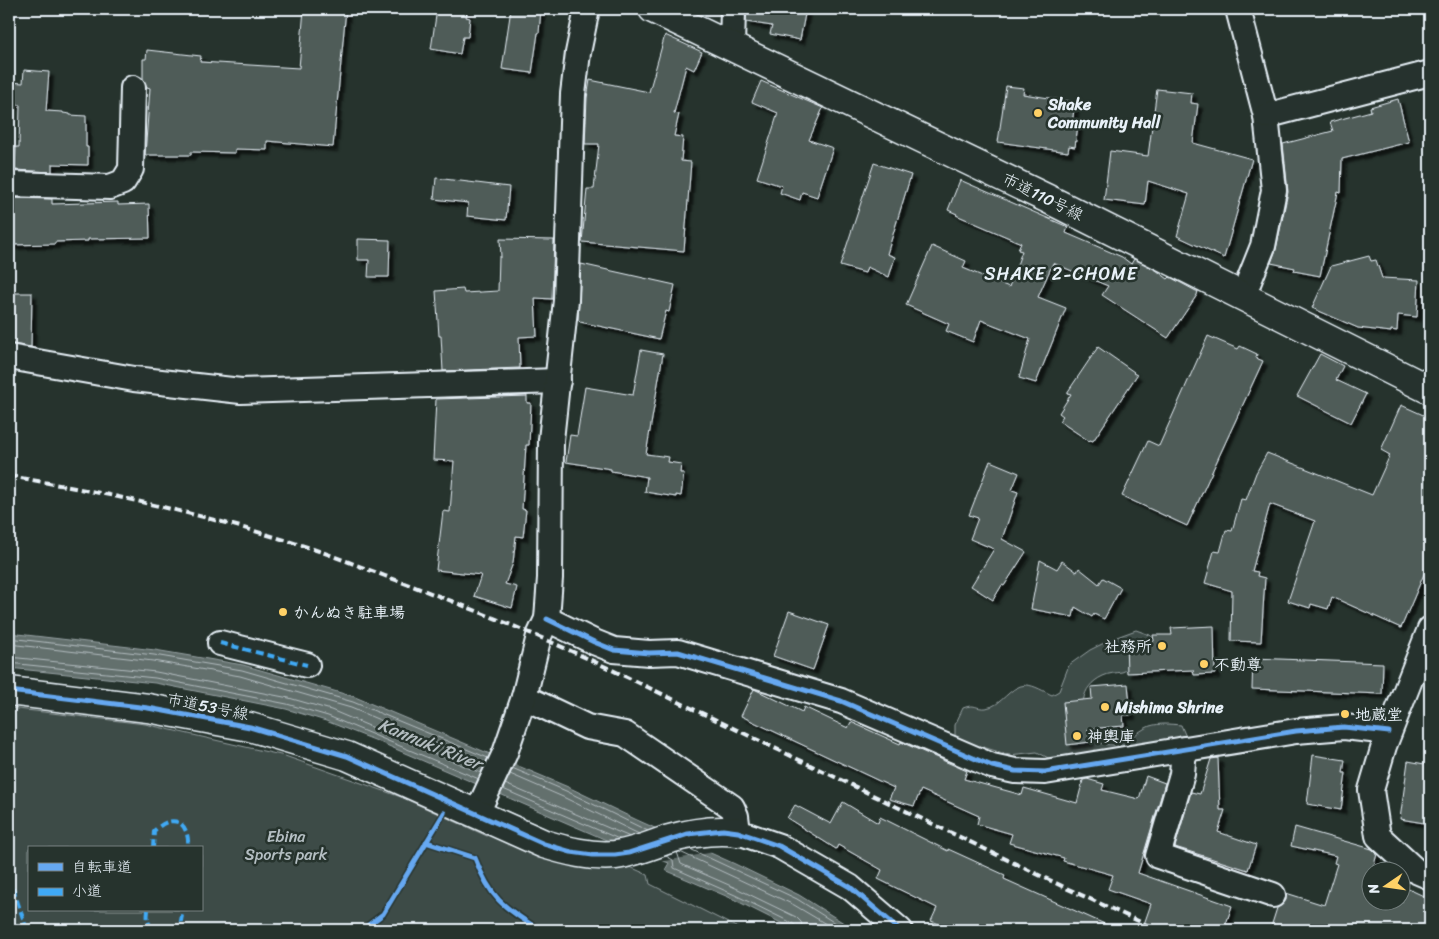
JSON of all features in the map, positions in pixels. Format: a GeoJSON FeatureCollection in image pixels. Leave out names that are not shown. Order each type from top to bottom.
{"type":"FeatureCollection","features":[{"type":"Feature","properties":{"kind":"street"},"geometry":{"type":"LineString","coordinates":[[481,804],[506,749],[524,698],[539,636],[547,619],[550,578],[551,440],[566,300],[573,94],[578,53],[587,9]]}},
{"type":"Feature","properties":{"kind":"street","name":"市道110号線"},"geometry":{"type":"LineString","coordinates":[[653,9],[1046,198],[1430,390]]}},
{"type":"Feature","properties":{"kind":"street"},"geometry":{"type":"LineString","coordinates":[[732,47],[733,9]]}},
{"type":"Feature","properties":{"kind":"street"},"geometry":{"type":"LineString","coordinates":[[1238,9],[1266,116],[1274,190],[1263,246],[1243,296]]}},
{"type":"Feature","properties":{"kind":"street"},"geometry":{"type":"LineString","coordinates":[[1266,116],[1430,73]]}},
{"type":"Feature","properties":{"kind":"street"},"geometry":{"type":"LineString","coordinates":[[9,184],[110,186],[123,182],[131,169],[133,88]]}},
{"type":"Feature","properties":{"kind":"street"},"geometry":{"type":"LineString","coordinates":[[9,357],[134,378],[241,391],[558,381]]}},
{"type":"Feature","properties":{"kind":"street"},"geometry":{"type":"LineString","coordinates":[[547,619],[614,650],[649,653],[678,652],[841,701],[931,738],[992,766],[1015,771],[1037,772],[1092,765],[1296,731],[1344,726],[1389,732]]}},
{"type":"Feature","properties":{"kind":"street"},"geometry":{"type":"LineString","coordinates":[[1430,629],[1389,732],[1370,790],[1378,836],[1416,871],[1430,877]]}},
{"type":"Feature","properties":{"kind":"street"},"geometry":{"type":"LineString","coordinates":[[220,643],[307,666]]}},
{"type":"Feature","properties":{"kind":"street","name":"市道53号線"},"geometry":{"type":"LineString","coordinates":[[9,690],[148,708],[250,727],[347,756],[481,804],[544,844],[571,852],[615,855],[688,834],[723,830],[738,832]]}},
{"type":"Feature","properties":{"kind":"street"},"geometry":{"type":"LineString","coordinates":[[524,698],[587,727],[625,734],[732,807],[736,816],[738,832],[779,846],[850,887],[900,930]]}},
{"type":"Feature","properties":{"kind":"street"},"geometry":{"type":"LineString","coordinates":[[1184,749],[1182,774],[1155,865],[1273,895]]}},
{"type":"Feature","properties":{"kind":"green space"},"geometry":{"type":"Polygon","coordinates":[[[1136,630],[1150,635],[1155,641],[1153,658],[1122,672],[1103,676],[1089,686],[1083,708],[1085,724],[1090,735],[1098,742],[1113,745],[1127,740],[1150,726],[1165,724],[1181,725],[1186,737],[1052,760],[1037,752],[1009,755],[983,747],[964,745],[955,736],[955,725],[963,708],[973,706],[986,708],[992,706],[1015,689],[1026,685],[1036,687],[1052,695],[1059,691],[1069,665],[1090,650],[1136,630]]]}},
{"type":"Feature","properties":{"kind":"green space","name":"Ebina Sports park"},"geometry":{"type":"Polygon","coordinates":[[[9,708],[145,724],[285,756],[401,797],[487,836],[500,808],[648,875],[650,884],[742,930],[9,930],[9,708]]]}},
{"type":"Feature","properties":{"kind":"water","name":"Kannuki River"},"geometry":{"type":"Polygon","coordinates":[[[9,633],[155,650],[243,665],[355,697],[568,787],[735,864],[799,895],[855,930],[795,930],[733,899],[665,870],[669,863],[611,842],[377,741],[326,721],[286,709],[155,683],[9,668],[9,633]]]}},
{"type":"Feature","properties":{"kind":"pier"},"geometry":{"type":"Polygon","coordinates":[[[664,830],[714,852],[660,862],[611,845],[664,830]]]}},
{"type":"Feature","properties":{"kind":"building"},"geometry":{"type":"Polygon","coordinates":[[[304,9],[346,9],[333,147],[267,141],[267,150],[235,149],[235,153],[191,152],[191,155],[145,155],[150,88],[147,87],[143,79],[143,59],[146,59],[147,50],[201,56],[200,62],[299,68],[304,9]]]}},
{"type":"Feature","properties":{"kind":"building"},"geometry":{"type":"Polygon","coordinates":[[[437,9],[468,9],[466,17],[470,18],[468,37],[463,37],[460,54],[431,49],[437,9]]]}},
{"type":"Feature","properties":{"kind":"building"},"geometry":{"type":"Polygon","coordinates":[[[511,9],[541,9],[532,73],[502,69],[511,9]]]}},
{"type":"Feature","properties":{"kind":"building"},"geometry":{"type":"Polygon","coordinates":[[[747,9],[806,9],[800,40],[770,34],[772,26],[746,22],[747,9]]]}},
{"type":"Feature","properties":{"kind":"building"},"geometry":{"type":"Polygon","coordinates":[[[665,35],[702,52],[694,70],[686,66],[674,113],[679,114],[674,136],[683,137],[681,161],[691,162],[684,251],[582,242],[587,189],[594,189],[599,144],[585,144],[587,98],[590,80],[649,92],[665,35]]]}},
{"type":"Feature","properties":{"kind":"building"},"geometry":{"type":"Polygon","coordinates":[[[24,70],[49,72],[46,111],[86,116],[88,165],[52,164],[52,172],[15,170],[16,147],[19,147],[20,105],[9,104],[9,82],[23,83],[24,70]]]}},
{"type":"Feature","properties":{"kind":"building"},"geometry":{"type":"Polygon","coordinates":[[[761,81],[823,108],[809,140],[833,148],[817,197],[802,192],[800,200],[780,193],[782,186],[757,178],[778,113],[752,102],[761,81]]]}},
{"type":"Feature","properties":{"kind":"building","name":"Shake Community Hall"},"geometry":{"type":"Polygon","coordinates":[[[1006,86],[1024,88],[1023,94],[1075,102],[1072,124],[1078,125],[1075,147],[1069,146],[1068,152],[998,142],[1006,86]]]}},
{"type":"Feature","properties":{"kind":"building"},"geometry":{"type":"Polygon","coordinates":[[[1157,89],[1192,93],[1191,103],[1198,104],[1193,143],[1252,159],[1224,258],[1177,236],[1189,194],[1148,181],[1145,205],[1104,200],[1110,151],[1148,156],[1157,89]]]}},
{"type":"Feature","properties":{"kind":"building"},"geometry":{"type":"Polygon","coordinates":[[[1398,99],[1409,142],[1342,159],[1341,193],[1338,192],[1320,276],[1294,271],[1295,268],[1271,263],[1276,249],[1288,192],[1283,144],[1333,131],[1330,122],[1371,111],[1370,107],[1398,99]]]}},
{"type":"Feature","properties":{"kind":"building"},"geometry":{"type":"Polygon","coordinates":[[[874,163],[911,175],[887,254],[895,257],[889,277],[867,267],[865,273],[840,266],[874,163]]]}},
{"type":"Feature","properties":{"kind":"building"},"geometry":{"type":"Polygon","coordinates":[[[436,178],[509,187],[506,220],[467,216],[468,203],[434,199],[436,178]]]}},
{"type":"Feature","properties":{"kind":"building"},"geometry":{"type":"Polygon","coordinates":[[[960,180],[1068,227],[1066,233],[1122,257],[1131,264],[1134,259],[1156,270],[1168,279],[1170,277],[1198,291],[1197,295],[1168,338],[1102,295],[1108,286],[1053,263],[1038,297],[1066,308],[1036,383],[1019,378],[1030,339],[981,320],[973,342],[946,331],[949,324],[906,305],[932,246],[966,261],[963,268],[1009,287],[1022,251],[1018,250],[1021,243],[948,210],[960,180]]]}},
{"type":"Feature","properties":{"kind":"building"},"geometry":{"type":"Polygon","coordinates":[[[9,198],[52,199],[52,204],[118,202],[118,205],[149,204],[150,238],[88,239],[88,241],[55,242],[55,244],[9,245],[9,198]]]}},
{"type":"Feature","properties":{"kind":"building"},"geometry":{"type":"Polygon","coordinates":[[[358,239],[390,240],[389,277],[368,277],[369,260],[358,260],[358,239]]]}},
{"type":"Feature","properties":{"kind":"building"},"geometry":{"type":"Polygon","coordinates":[[[500,239],[554,240],[552,299],[535,298],[537,336],[519,337],[520,368],[443,371],[436,291],[463,289],[464,293],[498,291],[499,257],[501,257],[500,239]]]}},
{"type":"Feature","properties":{"kind":"building"},"geometry":{"type":"Polygon","coordinates":[[[1369,256],[1371,261],[1376,260],[1382,278],[1419,280],[1417,317],[1398,315],[1397,331],[1358,328],[1312,308],[1331,266],[1369,256]]]}},
{"type":"Feature","properties":{"kind":"building"},"geometry":{"type":"Polygon","coordinates":[[[581,264],[675,285],[669,312],[666,311],[659,339],[580,322],[578,320],[581,264]]]}},
{"type":"Feature","properties":{"kind":"building"},"geometry":{"type":"Polygon","coordinates":[[[13,293],[32,293],[31,347],[12,344],[13,293]]]}},
{"type":"Feature","properties":{"kind":"building"},"geometry":{"type":"Polygon","coordinates":[[[1208,336],[1238,349],[1240,346],[1257,354],[1256,358],[1263,361],[1187,526],[1122,496],[1148,441],[1159,446],[1208,336]]]}},
{"type":"Feature","properties":{"kind":"building"},"geometry":{"type":"Polygon","coordinates":[[[1098,347],[1137,375],[1093,441],[1089,441],[1059,421],[1063,416],[1059,413],[1071,394],[1067,393],[1098,347]]]}},
{"type":"Feature","properties":{"kind":"building"},"geometry":{"type":"Polygon","coordinates":[[[641,350],[663,354],[646,454],[669,457],[668,462],[681,464],[680,473],[684,473],[681,496],[676,495],[676,497],[645,492],[647,477],[566,462],[570,435],[577,436],[585,387],[633,395],[641,350]]]}},
{"type":"Feature","properties":{"kind":"building"},"geometry":{"type":"Polygon","coordinates":[[[1320,354],[1343,366],[1336,380],[1366,394],[1351,423],[1297,396],[1320,354]]]}},
{"type":"Feature","properties":{"kind":"building"},"geometry":{"type":"Polygon","coordinates":[[[527,396],[527,403],[531,403],[529,445],[526,445],[522,509],[526,510],[523,537],[516,536],[513,563],[505,584],[517,587],[512,608],[474,596],[481,575],[436,570],[443,511],[450,512],[454,461],[433,460],[436,399],[527,396]]]}},
{"type":"Feature","properties":{"kind":"building"},"geometry":{"type":"Polygon","coordinates":[[[1401,405],[1430,418],[1430,560],[1401,628],[1332,597],[1328,609],[1311,604],[1310,608],[1288,601],[1315,521],[1270,504],[1252,571],[1258,572],[1257,576],[1265,578],[1261,642],[1231,641],[1232,591],[1205,583],[1214,551],[1220,552],[1226,530],[1232,531],[1241,499],[1246,500],[1256,473],[1267,453],[1372,495],[1390,455],[1381,450],[1401,405]]]}},
{"type":"Feature","properties":{"kind":"building"},"geometry":{"type":"Polygon","coordinates":[[[990,461],[1019,473],[1012,490],[1018,492],[1002,539],[1026,552],[993,600],[971,586],[994,549],[970,539],[978,518],[969,515],[990,461]]]}},
{"type":"Feature","properties":{"kind":"building"},"geometry":{"type":"Polygon","coordinates":[[[1040,560],[1057,569],[1062,561],[1077,572],[1079,568],[1099,584],[1103,578],[1121,588],[1104,619],[1094,614],[1092,617],[1075,607],[1073,617],[1031,609],[1040,560]]]}},
{"type":"Feature","properties":{"kind":"building"},"geometry":{"type":"Polygon","coordinates":[[[789,611],[829,625],[813,670],[773,656],[789,611]]]}},
{"type":"Feature","properties":{"kind":"building","name":"社務所"},"geometry":{"type":"Polygon","coordinates":[[[1214,626],[1215,674],[1194,675],[1193,670],[1127,673],[1126,642],[1154,641],[1153,635],[1172,635],[1171,628],[1214,626]]]}},
{"type":"Feature","properties":{"kind":"building"},"geometry":{"type":"Polygon","coordinates":[[[1253,658],[1383,663],[1382,694],[1252,689],[1253,658]]]}},
{"type":"Feature","properties":{"kind":"building","name":"Mishima Shrine"},"geometry":{"type":"Polygon","coordinates":[[[1128,684],[1131,715],[1123,715],[1124,726],[1088,729],[1090,742],[1067,745],[1063,702],[1092,699],[1091,687],[1128,684]]]}},
{"type":"Feature","properties":{"kind":"building"},"geometry":{"type":"Polygon","coordinates":[[[754,689],[802,712],[804,707],[848,728],[851,722],[900,744],[901,742],[967,771],[964,779],[1022,795],[1024,788],[1077,803],[1083,780],[1087,779],[1104,784],[1102,790],[1139,799],[1146,776],[1165,783],[1138,873],[1232,906],[1224,930],[1142,930],[1151,904],[1108,889],[1113,875],[1063,861],[1064,858],[1009,843],[1012,834],[977,824],[979,816],[921,790],[914,806],[889,799],[894,788],[741,716],[754,689]]]}},
{"type":"Feature","properties":{"kind":"building"},"geometry":{"type":"Polygon","coordinates":[[[1313,755],[1345,760],[1343,773],[1346,773],[1341,810],[1307,804],[1313,755]]]}},
{"type":"Feature","properties":{"kind":"building"},"geometry":{"type":"Polygon","coordinates":[[[1218,758],[1220,810],[1225,810],[1218,832],[1256,845],[1248,870],[1175,847],[1191,792],[1200,794],[1211,759],[1218,758]]]}},
{"type":"Feature","properties":{"kind":"building"},"geometry":{"type":"Polygon","coordinates":[[[1408,761],[1430,765],[1430,824],[1400,819],[1408,761]]]}},
{"type":"Feature","properties":{"kind":"building"},"geometry":{"type":"Polygon","coordinates":[[[843,802],[878,823],[880,817],[948,851],[948,849],[1005,875],[1004,879],[1118,930],[936,930],[939,924],[931,921],[937,908],[878,879],[882,870],[838,845],[836,849],[787,818],[795,805],[831,824],[843,802]]]}},
{"type":"Feature","properties":{"kind":"building"},"geometry":{"type":"Polygon","coordinates":[[[1295,827],[1372,849],[1377,854],[1375,862],[1362,862],[1362,912],[1412,912],[1412,891],[1430,899],[1430,930],[1270,930],[1277,908],[1286,900],[1286,893],[1324,905],[1337,864],[1334,863],[1336,856],[1291,846],[1295,827]]]}},
{"type":"Feature","properties":{"kind":"railway"},"geometry":{"type":"LineString","coordinates":[[9,476],[160,506],[234,525],[327,554],[471,609],[610,669],[1066,888],[1158,930]]}},
{"type":"Feature","properties":{"kind":"marked path"},"geometry":{"type":"LineString","coordinates":[[220,643],[307,665]]}},
{"type":"Feature","properties":{"kind":"marked path"},"geometry":{"type":"LineString","coordinates":[[153,846],[154,831],[161,825],[174,821],[183,826],[188,839],[188,846]]}},
{"type":"Feature","properties":{"kind":"marked path"},"geometry":{"type":"LineString","coordinates":[[9,877],[27,930]]}},
{"type":"Feature","properties":{"kind":"marked path"},"geometry":{"type":"LineString","coordinates":[[148,912],[148,922],[155,930]]}},
{"type":"Feature","properties":{"kind":"marked path"},"geometry":{"type":"LineString","coordinates":[[173,930],[180,926],[183,912]]}},
{"type":"Feature","properties":{"kind":"cycle path"},"geometry":{"type":"LineString","coordinates":[[547,619],[614,650],[649,653],[678,652],[841,701],[992,766],[1015,771],[1045,772],[1296,731],[1344,727],[1389,732]]}},
{"type":"Feature","properties":{"kind":"cycle path"},"geometry":{"type":"LineString","coordinates":[[9,691],[148,708],[250,727],[347,756],[544,844],[571,852],[615,855],[629,853],[688,834],[723,830],[738,832],[779,846],[850,887],[900,930]]}},
{"type":"Feature","properties":{"kind":"cycle path"},"geometry":{"type":"LineString","coordinates":[[362,930],[383,914],[444,813]]}},
{"type":"Feature","properties":{"kind":"cycle path"},"geometry":{"type":"LineString","coordinates":[[426,842],[475,858],[486,883],[499,900],[526,921],[543,930]]}},
{"type":"Feature","properties":{"kind":"place","name":"Shake Community Hall"},"geometry":{"type":"Point","coordinates":[1038,113]}},
{"type":"Feature","properties":{"kind":"place","name":"かんぬき駐車場"},"geometry":{"type":"Point","coordinates":[283,612]}},
{"type":"Feature","properties":{"kind":"place","name":"社務所"},"geometry":{"type":"Point","coordinates":[1162,646]}},
{"type":"Feature","properties":{"kind":"place","name":"不動尊"},"geometry":{"type":"Point","coordinates":[1204,664]}},
{"type":"Feature","properties":{"kind":"place","name":"Mishima Shrine"},"geometry":{"type":"Point","coordinates":[1105,707]}},
{"type":"Feature","properties":{"kind":"place","name":"地蔵堂"},"geometry":{"type":"Point","coordinates":[1345,714]}},
{"type":"Feature","properties":{"kind":"place","name":"神輿庫"},"geometry":{"type":"Point","coordinates":[1077,736]}},
{"type":"Feature","properties":{"kind":"district","name":"SHAKE 2-CHOME"},"geometry":{"type":"Point","coordinates":[1061,274]}}]}
